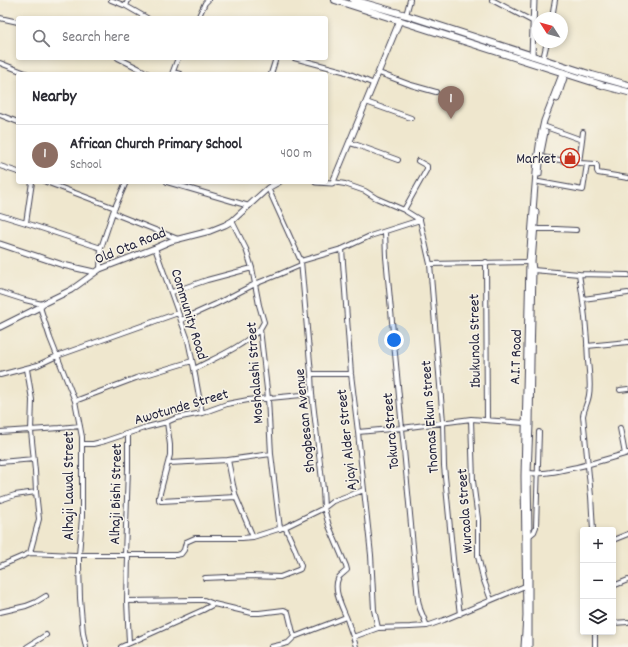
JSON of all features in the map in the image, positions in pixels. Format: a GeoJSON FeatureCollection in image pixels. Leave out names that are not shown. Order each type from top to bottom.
{"type":"FeatureCollection","features":[{"type":"Feature","properties":{"kind":"highway"},"geometry":{"type":"LineString","coordinates":[[335,0],[628,92]]}},
{"type":"Feature","properties":{"kind":"highway"},"geometry":{"type":"LineString","coordinates":[[353,0],[406,15],[597,77],[628,85]]}},
{"type":"Feature","properties":{"kind":"street"},"geometry":{"type":"LineString","coordinates":[[111,0],[126,6],[143,16]]}},
{"type":"Feature","properties":{"kind":"street"},"geometry":{"type":"LineString","coordinates":[[126,6],[128,0]]}},
{"type":"Feature","properties":{"kind":"street"},"geometry":{"type":"LineString","coordinates":[[199,16],[206,2],[201,0]]}},
{"type":"Feature","properties":{"kind":"street"},"geometry":{"type":"LineString","coordinates":[[406,15],[410,0]]}},
{"type":"Feature","properties":{"kind":"street"},"geometry":{"type":"LineString","coordinates":[[492,0],[532,22]]}},
{"type":"Feature","properties":{"kind":"street"},"geometry":{"type":"LineString","coordinates":[[534,0],[534,12]]}},
{"type":"Feature","properties":{"kind":"street"},"geometry":{"type":"LineString","coordinates":[[553,12],[556,0]]}},
{"type":"Feature","properties":{"kind":"street"},"geometry":{"type":"LineString","coordinates":[[0,18],[16,22]]}},
{"type":"Feature","properties":{"kind":"street"},"geometry":{"type":"LineString","coordinates":[[334,182],[400,20]]}},
{"type":"Feature","properties":{"kind":"street"},"geometry":{"type":"LineString","coordinates":[[532,56],[533,48]]}},
{"type":"Feature","properties":{"kind":"street"},"geometry":{"type":"LineString","coordinates":[[543,59],[546,48]]}},
{"type":"Feature","properties":{"kind":"street"},"geometry":{"type":"LineString","coordinates":[[122,60],[146,72]]}},
{"type":"Feature","properties":{"kind":"street"},"geometry":{"type":"LineString","coordinates":[[172,72],[177,60]]}},
{"type":"Feature","properties":{"kind":"street"},"geometry":{"type":"LineString","coordinates":[[272,72],[275,60]]}},
{"type":"Feature","properties":{"kind":"street"},"geometry":{"type":"LineString","coordinates":[[301,60],[343,72],[374,84]]}},
{"type":"Feature","properties":{"kind":"street"},"geometry":{"type":"LineString","coordinates":[[0,64],[22,72]]}},
{"type":"Feature","properties":{"kind":"street"},"geometry":{"type":"LineString","coordinates":[[379,73],[411,85],[436,92]]}},
{"type":"Feature","properties":{"kind":"street","name":"A.I.T Road"},"geometry":{"type":"LineString","coordinates":[[524,647],[526,616],[524,476],[529,262],[535,229],[541,157],[546,127],[565,73]]}},
{"type":"Feature","properties":{"kind":"street","name":"A.I.T Road"},"geometry":{"type":"LineString","coordinates":[[529,647],[528,473],[533,270],[532,244],[537,160],[544,121],[565,73]]}},
{"type":"Feature","properties":{"kind":"street"},"geometry":{"type":"LineString","coordinates":[[366,102],[411,118]]}},
{"type":"Feature","properties":{"kind":"street"},"geometry":{"type":"LineString","coordinates":[[0,115],[16,121]]}},
{"type":"Feature","properties":{"kind":"street"},"geometry":{"type":"LineString","coordinates":[[546,127],[582,140]]}},
{"type":"Feature","properties":{"kind":"street"},"geometry":{"type":"LineString","coordinates":[[579,163],[583,132]]}},
{"type":"Feature","properties":{"kind":"street"},"geometry":{"type":"LineString","coordinates":[[350,143],[398,160]]}},
{"type":"Feature","properties":{"kind":"street"},"geometry":{"type":"LineString","coordinates":[[541,157],[596,164],[598,173],[628,178]]}},
{"type":"Feature","properties":{"kind":"street"},"geometry":{"type":"LineString","coordinates":[[404,210],[427,169],[427,166],[418,161]]}},
{"type":"Feature","properties":{"kind":"street"},"geometry":{"type":"LineString","coordinates":[[539,182],[583,190],[587,164]]}},
{"type":"Feature","properties":{"kind":"street"},"geometry":{"type":"LineString","coordinates":[[0,166],[16,171]]}},
{"type":"Feature","properties":{"kind":"street"},"geometry":{"type":"LineString","coordinates":[[328,183],[345,184],[365,191],[376,198],[404,210],[420,220]]}},
{"type":"Feature","properties":{"kind":"street"},"geometry":{"type":"LineString","coordinates":[[26,223],[32,184]]}},
{"type":"Feature","properties":{"kind":"street"},"geometry":{"type":"LineString","coordinates":[[51,184],[114,210],[120,216],[179,239]]}},
{"type":"Feature","properties":{"kind":"street"},"geometry":{"type":"LineString","coordinates":[[100,269],[101,248],[114,210],[125,184]]}},
{"type":"Feature","properties":{"kind":"street"},"geometry":{"type":"LineString","coordinates":[[174,184],[249,206]]}},
{"type":"Feature","properties":{"kind":"street","name":"Old Ota Road"},"geometry":{"type":"LineString","coordinates":[[0,327],[71,290],[100,269],[171,241],[216,229],[232,221],[268,188],[275,184]]}},
{"type":"Feature","properties":{"kind":"street","name":"Shogbesan Avenue"},"geometry":{"type":"LineString","coordinates":[[268,188],[301,263],[312,394],[324,508],[346,566],[346,570],[339,576],[337,588],[356,647]]}},
{"type":"Feature","properties":{"kind":"street"},"geometry":{"type":"LineString","coordinates":[[0,215],[101,248]]}},
{"type":"Feature","properties":{"kind":"street"},"geometry":{"type":"LineString","coordinates":[[182,320],[301,263],[342,249],[370,236],[420,220]]}},
{"type":"Feature","properties":{"kind":"street","name":"Thomas Ekun Street"},"geometry":{"type":"LineString","coordinates":[[420,220],[430,264],[443,422],[445,474],[454,570],[460,614]]}},
{"type":"Feature","properties":{"kind":"street","name":"Moshalashi Street"},"geometry":{"type":"LineString","coordinates":[[232,221],[246,249],[252,268],[264,322],[260,329],[268,398],[271,454],[280,529]]}},
{"type":"Feature","properties":{"kind":"street"},"geometry":{"type":"LineString","coordinates":[[535,229],[576,230]]}},
{"type":"Feature","properties":{"kind":"street","name":"Tokura Street"},"geometry":{"type":"LineString","coordinates":[[385,232],[386,257],[418,600],[427,626]]}},
{"type":"Feature","properties":{"kind":"street"},"geometry":{"type":"LineString","coordinates":[[0,244],[63,265],[94,272]]}},
{"type":"Feature","properties":{"kind":"street","name":"Community Road"},"geometry":{"type":"LineString","coordinates":[[155,248],[188,340],[202,412]]}},
{"type":"Feature","properties":{"kind":"street","name":"Ajayi Alder Street"},"geometry":{"type":"LineString","coordinates":[[342,249],[352,374],[371,555],[374,610],[378,628]]}},
{"type":"Feature","properties":{"kind":"street","name":"Ibukunola Street"},"geometry":{"type":"LineString","coordinates":[[486,262],[487,420]]}},
{"type":"Feature","properties":{"kind":"street"},"geometry":{"type":"LineString","coordinates":[[430,264],[529,262]]}},
{"type":"Feature","properties":{"kind":"street"},"geometry":{"type":"LineString","coordinates":[[172,292],[252,268]]}},
{"type":"Feature","properties":{"kind":"street"},"geometry":{"type":"LineString","coordinates":[[533,270],[579,274],[628,275]]}},
{"type":"Feature","properties":{"kind":"street"},"geometry":{"type":"LineString","coordinates":[[579,274],[583,299],[587,346],[589,396],[584,408],[583,416],[593,527]]}},
{"type":"Feature","properties":{"kind":"street"},"geometry":{"type":"LineString","coordinates":[[0,292],[41,305]]}},
{"type":"Feature","properties":{"kind":"street"},"geometry":{"type":"LineString","coordinates":[[583,299],[628,293]]}},
{"type":"Feature","properties":{"kind":"street","name":"Alhaji Lawal Street"},"geometry":{"type":"LineString","coordinates":[[41,305],[50,338],[75,401],[82,437],[82,517],[79,555],[80,598],[83,633],[86,647]]}},
{"type":"Feature","properties":{"kind":"street"},"geometry":{"type":"LineString","coordinates":[[0,375],[38,366],[57,356],[178,313]]}},
{"type":"Feature","properties":{"kind":"street"},"geometry":{"type":"LineString","coordinates":[[194,369],[231,350],[254,335],[260,329]]}},
{"type":"Feature","properties":{"kind":"street"},"geometry":{"type":"LineString","coordinates":[[587,346],[628,342]]}},
{"type":"Feature","properties":{"kind":"street"},"geometry":{"type":"LineString","coordinates":[[75,401],[136,378],[192,361]]}},
{"type":"Feature","properties":{"kind":"street"},"geometry":{"type":"LineString","coordinates":[[27,369],[32,400],[31,431],[38,519],[30,552]]}},
{"type":"Feature","properties":{"kind":"street"},"geometry":{"type":"LineString","coordinates":[[311,374],[352,374]]}},
{"type":"Feature","properties":{"kind":"street"},"geometry":{"type":"LineString","coordinates":[[620,390],[628,388]]}},
{"type":"Feature","properties":{"kind":"street","name":"Awotunde Street"},"geometry":{"type":"LineString","coordinates":[[82,444],[93,444],[128,434],[147,426],[167,422],[176,418],[227,404],[248,400],[312,394]]}},
{"type":"Feature","properties":{"kind":"street"},"geometry":{"type":"LineString","coordinates":[[358,432],[471,419],[525,423]]}},
{"type":"Feature","properties":{"kind":"street","name":"Wuraola Street"},"geometry":{"type":"LineString","coordinates":[[471,419],[473,481],[478,520],[478,556],[490,600]]}},
{"type":"Feature","properties":{"kind":"street"},"geometry":{"type":"LineString","coordinates":[[167,422],[171,450],[159,500],[236,498]]}},
{"type":"Feature","properties":{"kind":"street"},"geometry":{"type":"LineString","coordinates":[[0,432],[31,431],[80,426]]}},
{"type":"Feature","properties":{"kind":"street"},"geometry":{"type":"LineString","coordinates":[[528,473],[549,473],[626,454],[620,428]]}},
{"type":"Feature","properties":{"kind":"street"},"geometry":{"type":"LineString","coordinates":[[529,536],[533,534],[535,530],[539,432]]}},
{"type":"Feature","properties":{"kind":"street","name":"Alhaji Bishi Street"},"geometry":{"type":"LineString","coordinates":[[128,434],[127,601],[129,643]]}},
{"type":"Feature","properties":{"kind":"street"},"geometry":{"type":"LineString","coordinates":[[529,449],[539,449]]}},
{"type":"Feature","properties":{"kind":"street"},"geometry":{"type":"LineString","coordinates":[[168,463],[228,460],[271,454]]}},
{"type":"Feature","properties":{"kind":"street"},"geometry":{"type":"LineString","coordinates":[[0,462],[34,459]]}},
{"type":"Feature","properties":{"kind":"street"},"geometry":{"type":"LineString","coordinates":[[228,460],[236,498],[253,537]]}},
{"type":"Feature","properties":{"kind":"street"},"geometry":{"type":"LineString","coordinates":[[0,566],[30,552],[79,555],[181,554],[184,550],[186,542],[196,538],[253,537],[285,527],[324,508],[333,501],[364,490]]}},
{"type":"Feature","properties":{"kind":"street"},"geometry":{"type":"LineString","coordinates":[[0,500],[15,495],[36,492]]}},
{"type":"Feature","properties":{"kind":"street"},"geometry":{"type":"LineString","coordinates":[[205,578],[244,576],[280,577],[298,570],[301,566],[285,527]]}},
{"type":"Feature","properties":{"kind":"street"},"geometry":{"type":"LineString","coordinates":[[616,539],[628,534]]}},
{"type":"Feature","properties":{"kind":"street"},"geometry":{"type":"LineString","coordinates":[[616,585],[628,580]]}},
{"type":"Feature","properties":{"kind":"street"},"geometry":{"type":"LineString","coordinates":[[353,637],[378,628],[427,626],[460,614],[525,586]]}},
{"type":"Feature","properties":{"kind":"street"},"geometry":{"type":"LineString","coordinates":[[0,612],[26,606],[46,596]]}},
{"type":"Feature","properties":{"kind":"street"},"geometry":{"type":"LineString","coordinates":[[127,601],[204,600],[214,604],[252,613],[284,610],[289,614],[294,637]]}},
{"type":"Feature","properties":{"kind":"street"},"geometry":{"type":"LineString","coordinates":[[121,647],[214,604]]}},
{"type":"Feature","properties":{"kind":"street"},"geometry":{"type":"LineString","coordinates":[[271,647],[289,645],[294,637],[346,617]]}},
{"type":"Feature","properties":{"kind":"street"},"geometry":{"type":"LineString","coordinates":[[616,623],[628,622]]}},
{"type":"Feature","properties":{"kind":"street"},"geometry":{"type":"LineString","coordinates":[[27,647],[46,635]]}},
{"type":"Feature","properties":{"kind":"street"},"geometry":{"type":"LineString","coordinates":[[595,635],[595,647]]}},
{"type":"Feature","properties":{"kind":"place","name":"African Church Primary School"},"geometry":{"type":"Point","coordinates":[451,119]}},
{"type":"Feature","properties":{"kind":"place","name":"Market"},"geometry":{"type":"Point","coordinates":[570,158]}}]}
